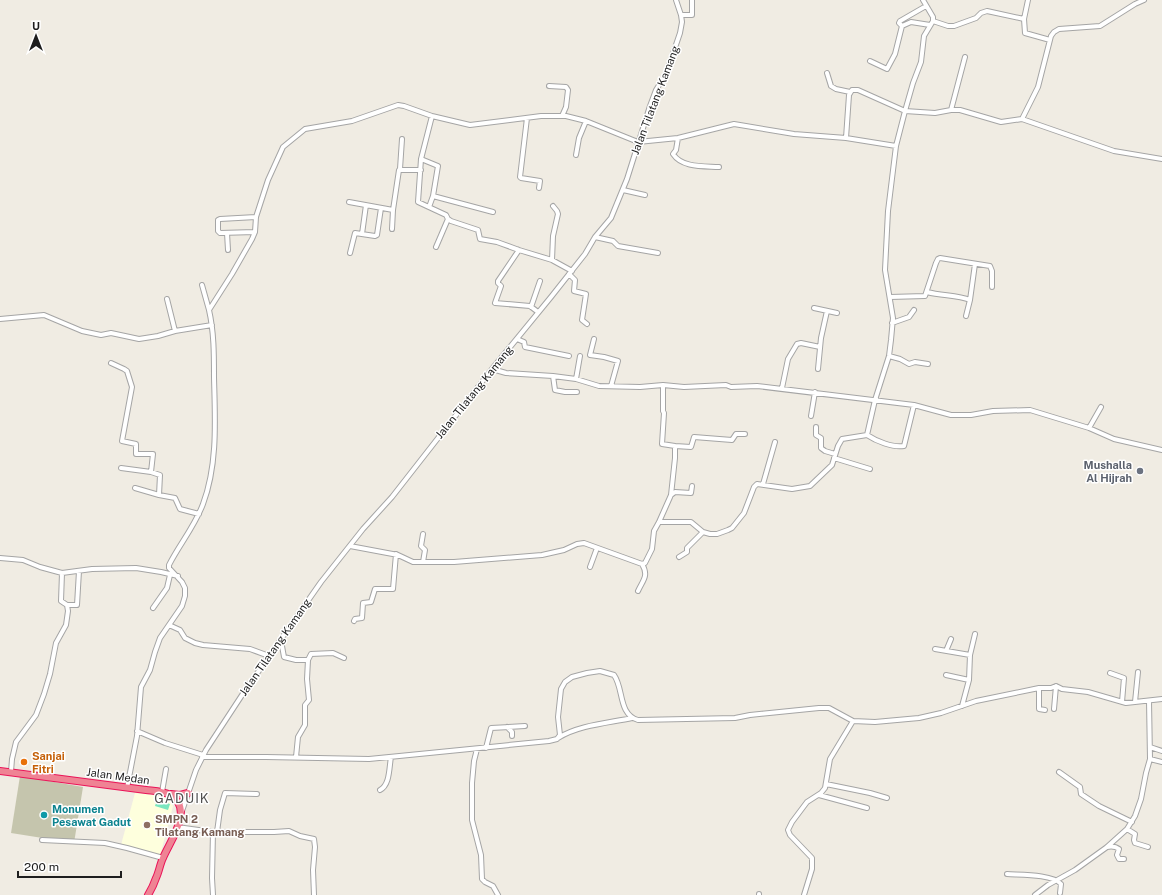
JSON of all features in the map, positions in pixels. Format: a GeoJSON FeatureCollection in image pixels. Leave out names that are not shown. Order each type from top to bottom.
{"type":"FeatureCollection","features":[{"type":"Feature","properties":{"kind":"highway","name":"Jalan Medan"},"geometry":{"type":"LineString","coordinates":[[0,771],[169,794],[180,795],[188,793]]}},
{"type":"Feature","properties":{"kind":"highway"},"geometry":{"type":"LineString","coordinates":[[148,895],[156,879],[163,858],[172,841],[182,811],[177,800],[169,794]]}},
{"type":"Feature","properties":{"kind":"street","name":"Jalan Tilatang Kamang"},"geometry":{"type":"LineString","coordinates":[[182,811],[203,756],[244,692],[321,582],[392,497],[492,369],[585,254],[595,238],[611,218],[623,190],[652,101],[668,67],[681,28],[681,15],[676,0]]}},
{"type":"Feature","properties":{"kind":"street"},"geometry":{"type":"LineString","coordinates":[[681,15],[692,15],[692,0]]}},
{"type":"Feature","properties":{"kind":"street"},"geometry":{"type":"LineString","coordinates":[[922,0],[934,21]]}},
{"type":"Feature","properties":{"kind":"street"},"geometry":{"type":"LineString","coordinates":[[1028,0],[1024,19],[1024,33],[1050,40]]}},
{"type":"Feature","properties":{"kind":"street"},"geometry":{"type":"LineString","coordinates":[[1022,119],[1038,87],[1050,40],[1054,32],[1059,29],[1097,27],[1136,2],[1144,0]]}},
{"type":"Feature","properties":{"kind":"street"},"geometry":{"type":"LineString","coordinates":[[870,61],[886,69],[888,68],[894,54],[902,26],[899,23],[900,21],[926,6]]}},
{"type":"Feature","properties":{"kind":"street"},"geometry":{"type":"LineString","coordinates":[[934,21],[948,26],[954,26],[976,18],[981,13],[987,11],[1024,19]]}},
{"type":"Feature","properties":{"kind":"street"},"geometry":{"type":"LineString","coordinates":[[867,435],[875,400],[889,356],[892,323],[890,297],[885,270],[888,211],[896,146],[913,83],[921,62],[924,36],[932,21],[934,21]]}},
{"type":"Feature","properties":{"kind":"street"},"geometry":{"type":"LineString","coordinates":[[902,26],[911,22],[930,25]]}},
{"type":"Feature","properties":{"kind":"street"},"geometry":{"type":"LineString","coordinates":[[951,110],[965,57]]}},
{"type":"Feature","properties":{"kind":"street"},"geometry":{"type":"LineString","coordinates":[[827,73],[831,86],[836,89],[850,92],[852,90],[858,90],[905,111],[966,111],[1001,122],[1022,119],[1114,151],[1162,159]]}},
{"type":"Feature","properties":{"kind":"street"},"geometry":{"type":"LineString","coordinates":[[549,86],[566,87],[568,90],[566,107],[562,116]]}},
{"type":"Feature","properties":{"kind":"street"},"geometry":{"type":"LineString","coordinates":[[846,138],[850,92]]}},
{"type":"Feature","properties":{"kind":"street"},"geometry":{"type":"LineString","coordinates":[[209,310],[232,274],[254,232],[256,217],[268,180],[282,149],[305,129],[352,121],[398,106],[404,106],[432,116],[470,125],[541,116],[562,116],[586,121],[638,142],[678,138],[734,124],[794,134],[846,138],[896,146]]}},
{"type":"Feature","properties":{"kind":"street"},"geometry":{"type":"LineString","coordinates":[[432,116],[421,159],[417,200],[447,216],[448,219],[478,230],[480,239],[497,242],[552,260],[570,272],[574,280],[574,291],[586,294],[582,320],[587,324]]}},
{"type":"Feature","properties":{"kind":"street"},"geometry":{"type":"LineString","coordinates":[[527,118],[520,177],[540,181],[539,188]]}},
{"type":"Feature","properties":{"kind":"street"},"geometry":{"type":"LineString","coordinates":[[576,155],[579,138],[586,121]]}},
{"type":"Feature","properties":{"kind":"street"},"geometry":{"type":"LineString","coordinates":[[678,138],[676,150],[673,154],[678,160],[690,165],[719,168]]}},
{"type":"Feature","properties":{"kind":"street"},"geometry":{"type":"LineString","coordinates":[[392,229],[393,210],[400,169],[402,139]]}},
{"type":"Feature","properties":{"kind":"street"},"geometry":{"type":"LineString","coordinates":[[421,159],[438,166],[433,196],[429,207]]}},
{"type":"Feature","properties":{"kind":"street"},"geometry":{"type":"LineString","coordinates":[[400,169],[421,170]]}},
{"type":"Feature","properties":{"kind":"street"},"geometry":{"type":"LineString","coordinates":[[623,190],[645,196]]}},
{"type":"Feature","properties":{"kind":"street"},"geometry":{"type":"LineString","coordinates":[[433,196],[493,212]]}},
{"type":"Feature","properties":{"kind":"street"},"geometry":{"type":"LineString","coordinates":[[349,202],[393,210]]}},
{"type":"Feature","properties":{"kind":"street"},"geometry":{"type":"LineString","coordinates":[[362,234],[366,205]]}},
{"type":"Feature","properties":{"kind":"street"},"geometry":{"type":"LineString","coordinates":[[552,206],[558,214],[553,236],[552,260]]}},
{"type":"Feature","properties":{"kind":"street"},"geometry":{"type":"LineString","coordinates":[[350,253],[354,234],[357,232],[375,236],[377,235],[381,208]]}},
{"type":"Feature","properties":{"kind":"street"},"geometry":{"type":"LineString","coordinates":[[254,232],[220,233],[218,231],[218,220],[256,217]]}},
{"type":"Feature","properties":{"kind":"street"},"geometry":{"type":"LineString","coordinates":[[436,247],[448,219]]}},
{"type":"Feature","properties":{"kind":"street"},"geometry":{"type":"LineString","coordinates":[[227,233],[228,250]]}},
{"type":"Feature","properties":{"kind":"street"},"geometry":{"type":"LineString","coordinates":[[595,238],[613,241],[618,246],[658,253]]}},
{"type":"Feature","properties":{"kind":"street"},"geometry":{"type":"LineString","coordinates":[[519,250],[498,282],[501,286],[494,302],[496,304],[532,307],[538,312]]}},
{"type":"Feature","properties":{"kind":"street"},"geometry":{"type":"LineString","coordinates":[[890,297],[925,296],[940,258],[990,266],[992,287]]}},
{"type":"Feature","properties":{"kind":"street"},"geometry":{"type":"LineString","coordinates":[[966,316],[970,300],[975,264]]}},
{"type":"Feature","properties":{"kind":"street"},"geometry":{"type":"LineString","coordinates":[[532,307],[540,281]]}},
{"type":"Feature","properties":{"kind":"street"},"geometry":{"type":"LineString","coordinates":[[127,788],[137,731],[141,688],[150,670],[160,638],[182,606],[185,596],[185,588],[178,576],[169,568],[169,565],[177,548],[199,514],[212,472],[214,445],[212,325],[202,285]]}},
{"type":"Feature","properties":{"kind":"street"},"geometry":{"type":"LineString","coordinates":[[927,292],[941,296],[963,297],[970,300]]}},
{"type":"Feature","properties":{"kind":"street"},"geometry":{"type":"LineString","coordinates":[[167,299],[175,331]]}},
{"type":"Feature","properties":{"kind":"street"},"geometry":{"type":"LineString","coordinates":[[814,308],[837,313]]}},
{"type":"Feature","properties":{"kind":"street"},"geometry":{"type":"LineString","coordinates":[[892,323],[908,317],[914,310]]}},
{"type":"Feature","properties":{"kind":"street"},"geometry":{"type":"LineString","coordinates":[[818,369],[821,338],[827,311]]}},
{"type":"Feature","properties":{"kind":"street"},"geometry":{"type":"LineString","coordinates":[[0,319],[44,315],[88,332],[100,335],[111,333],[139,339],[212,325]]}},
{"type":"Feature","properties":{"kind":"street"},"geometry":{"type":"LineString","coordinates":[[517,338],[524,342],[525,347],[570,356]]}},
{"type":"Feature","properties":{"kind":"street"},"geometry":{"type":"LineString","coordinates":[[594,339],[590,355],[593,354],[618,361],[611,386]]}},
{"type":"Feature","properties":{"kind":"street"},"geometry":{"type":"LineString","coordinates":[[782,388],[788,359],[797,344],[801,343],[820,347]]}},
{"type":"Feature","properties":{"kind":"street"},"geometry":{"type":"LineString","coordinates":[[576,379],[580,356]]}},
{"type":"Feature","properties":{"kind":"street"},"geometry":{"type":"LineString","coordinates":[[889,356],[900,359],[909,364],[915,362],[928,364]]}},
{"type":"Feature","properties":{"kind":"street"},"geometry":{"type":"LineString","coordinates":[[111,363],[124,368],[127,371],[132,387],[122,441],[136,444],[136,454],[154,454],[151,472]]}},
{"type":"Feature","properties":{"kind":"street"},"geometry":{"type":"LineString","coordinates":[[492,369],[506,374],[554,376],[576,379],[596,385],[611,386],[646,387],[663,385],[684,387],[726,385],[782,388],[914,405],[954,415],[972,415],[993,410],[1024,409],[1036,411],[1089,428],[1114,439],[1162,450]]}},
{"type":"Feature","properties":{"kind":"street"},"geometry":{"type":"LineString","coordinates":[[554,376],[555,390],[577,392]]}},
{"type":"Feature","properties":{"kind":"street"},"geometry":{"type":"LineString","coordinates":[[663,385],[664,413],[661,443],[664,445],[691,446],[694,437],[732,440],[736,434],[745,434]]}},
{"type":"Feature","properties":{"kind":"street"},"geometry":{"type":"LineString","coordinates":[[811,416],[815,392]]}},
{"type":"Feature","properties":{"kind":"street"},"geometry":{"type":"LineString","coordinates":[[659,522],[691,522],[702,532],[717,534],[732,528],[746,511],[755,485],[759,483],[792,489],[810,486],[832,465],[838,444],[842,440],[867,435],[879,442],[904,446],[914,405]]}},
{"type":"Feature","properties":{"kind":"street"},"geometry":{"type":"LineString","coordinates":[[1089,428],[1101,407]]}},
{"type":"Feature","properties":{"kind":"street"},"geometry":{"type":"LineString","coordinates":[[816,427],[815,433],[821,438],[821,448],[835,456],[870,469]]}},
{"type":"Feature","properties":{"kind":"street"},"geometry":{"type":"LineString","coordinates":[[763,484],[775,442]]}},
{"type":"Feature","properties":{"kind":"street"},"geometry":{"type":"LineString","coordinates":[[642,564],[645,564],[648,559],[653,546],[654,531],[671,495],[675,446]]}},
{"type":"Feature","properties":{"kind":"street"},"geometry":{"type":"LineString","coordinates":[[121,468],[151,472],[160,475],[159,495]]}},
{"type":"Feature","properties":{"kind":"street"},"geometry":{"type":"LineString","coordinates":[[671,495],[675,492],[690,493],[692,486]]}},
{"type":"Feature","properties":{"kind":"street"},"geometry":{"type":"LineString","coordinates":[[135,488],[175,498],[180,509],[199,514]]}},
{"type":"Feature","properties":{"kind":"street"},"geometry":{"type":"LineString","coordinates":[[679,557],[687,552],[687,548],[702,532]]}},
{"type":"Feature","properties":{"kind":"street"},"geometry":{"type":"LineString","coordinates":[[423,534],[421,546],[425,550],[424,562]]}},
{"type":"Feature","properties":{"kind":"street"},"geometry":{"type":"LineString","coordinates":[[350,546],[396,554],[414,562],[454,562],[538,556],[564,550],[580,543],[591,545],[642,564],[646,570],[646,575],[638,591]]}},
{"type":"Feature","properties":{"kind":"street"},"geometry":{"type":"LineString","coordinates":[[590,567],[597,548]]}},
{"type":"Feature","properties":{"kind":"street"},"geometry":{"type":"LineString","coordinates":[[354,621],[362,618],[363,603],[371,601],[375,589],[392,589],[396,554]]}},
{"type":"Feature","properties":{"kind":"street"},"geometry":{"type":"LineString","coordinates":[[0,558],[23,560],[40,567],[62,573],[92,569],[136,568],[178,576]]}},
{"type":"Feature","properties":{"kind":"street"},"geometry":{"type":"LineString","coordinates":[[62,573],[61,601],[67,605],[77,605],[79,571]]}},
{"type":"Feature","properties":{"kind":"street"},"geometry":{"type":"LineString","coordinates":[[153,608],[167,588],[170,575]]}},
{"type":"Feature","properties":{"kind":"street"},"geometry":{"type":"LineString","coordinates":[[11,772],[16,742],[36,715],[44,694],[50,674],[56,643],[66,625],[68,611],[67,605]]}},
{"type":"Feature","properties":{"kind":"street"},"geometry":{"type":"LineString","coordinates":[[169,624],[180,630],[190,641],[198,645],[250,649],[269,656]]}},
{"type":"Feature","properties":{"kind":"street"},"geometry":{"type":"LineString","coordinates":[[962,706],[969,680],[970,655],[975,634]]}},
{"type":"Feature","properties":{"kind":"street"},"geometry":{"type":"LineString","coordinates":[[946,650],[951,639]]}},
{"type":"Feature","properties":{"kind":"street"},"geometry":{"type":"LineString","coordinates":[[278,645],[282,646],[284,657],[296,660],[308,660]]}},
{"type":"Feature","properties":{"kind":"street"},"geometry":{"type":"LineString","coordinates":[[935,649],[970,655]]}},
{"type":"Feature","properties":{"kind":"street"},"geometry":{"type":"LineString","coordinates":[[296,758],[298,737],[305,725],[305,705],[309,700],[307,680],[308,660],[311,654],[314,653],[333,653],[344,658]]}},
{"type":"Feature","properties":{"kind":"street"},"geometry":{"type":"LineString","coordinates":[[557,739],[560,733],[558,717],[561,689],[565,682],[572,677],[600,671],[614,675],[619,685],[628,714],[632,718],[638,720],[735,718],[752,715],[830,708],[853,721],[874,722],[919,718],[962,706],[1039,688],[1050,688],[1056,686],[1062,689],[1088,692],[1122,702],[1162,699]]}},
{"type":"Feature","properties":{"kind":"street"},"geometry":{"type":"LineString","coordinates":[[1135,702],[1138,672]]}},
{"type":"Feature","properties":{"kind":"street"},"geometry":{"type":"LineString","coordinates":[[1110,673],[1124,678],[1122,702]]}},
{"type":"Feature","properties":{"kind":"street"},"geometry":{"type":"LineString","coordinates":[[946,675],[969,680]]}},
{"type":"Feature","properties":{"kind":"street"},"geometry":{"type":"LineString","coordinates":[[1054,709],[1056,686]]}},
{"type":"Feature","properties":{"kind":"street"},"geometry":{"type":"LineString","coordinates":[[1039,688],[1039,709],[1045,710]]}},
{"type":"Feature","properties":{"kind":"street"},"geometry":{"type":"LineString","coordinates":[[1035,895],[1056,880],[1075,870],[1107,847],[1127,829],[1132,822],[1139,806],[1150,759],[1149,701]]}},
{"type":"Feature","properties":{"kind":"street"},"geometry":{"type":"LineString","coordinates":[[137,731],[165,743],[203,756],[363,759],[391,758],[546,742],[557,739],[567,732],[596,724],[632,718]]}},
{"type":"Feature","properties":{"kind":"street"},"geometry":{"type":"LineString","coordinates":[[804,895],[812,869],[812,858],[790,835],[788,830],[807,802],[823,791],[826,784],[829,760],[853,721]]}},
{"type":"Feature","properties":{"kind":"street"},"geometry":{"type":"LineString","coordinates":[[486,748],[491,728],[525,726]]}},
{"type":"Feature","properties":{"kind":"street"},"geometry":{"type":"LineString","coordinates":[[507,727],[512,732],[512,736]]}},
{"type":"Feature","properties":{"kind":"street"},"geometry":{"type":"LineString","coordinates":[[1150,747],[1162,751]]}},
{"type":"Feature","properties":{"kind":"street"},"geometry":{"type":"LineString","coordinates":[[477,749],[473,766],[471,793],[473,825],[477,835],[481,855],[482,879],[484,882],[493,886],[498,895]]}},
{"type":"Feature","properties":{"kind":"street"},"geometry":{"type":"LineString","coordinates":[[380,790],[384,788],[386,784],[391,758]]}},
{"type":"Feature","properties":{"kind":"street"},"geometry":{"type":"LineString","coordinates":[[1150,759],[1162,762]]}},
{"type":"Feature","properties":{"kind":"street"},"geometry":{"type":"LineString","coordinates":[[162,792],[166,769]]}},
{"type":"Feature","properties":{"kind":"street"},"geometry":{"type":"LineString","coordinates":[[1059,772],[1080,787],[1081,794],[1099,806],[1132,822]]}},
{"type":"Feature","properties":{"kind":"street"},"geometry":{"type":"LineString","coordinates":[[826,784],[887,798]]}},
{"type":"Feature","properties":{"kind":"street"},"geometry":{"type":"LineString","coordinates":[[213,895],[212,878],[215,832],[225,793],[257,794]]}},
{"type":"Feature","properties":{"kind":"street"},"geometry":{"type":"LineString","coordinates":[[819,794],[867,808]]}},
{"type":"Feature","properties":{"kind":"street"},"geometry":{"type":"LineString","coordinates":[[177,827],[215,832],[290,831],[300,836],[314,839],[314,895]]}},
{"type":"Feature","properties":{"kind":"street"},"geometry":{"type":"LineString","coordinates":[[1127,829],[1135,834],[1135,843],[1148,848]]}},
{"type":"Feature","properties":{"kind":"street"},"geometry":{"type":"LineString","coordinates":[[42,840],[105,843],[163,858]]}},
{"type":"Feature","properties":{"kind":"street"},"geometry":{"type":"LineString","coordinates":[[1107,847],[1112,846],[1119,849],[1117,855],[1119,859],[1124,859]]}},
{"type":"Feature","properties":{"kind":"street"},"geometry":{"type":"LineString","coordinates":[[1007,874],[1042,877],[1056,880],[1061,884],[1060,893]]}},
{"type":"Feature","properties":{"kind":"shaded area"},"geometry":{"type":"Polygon","coordinates":[[[20,776],[83,787],[74,843],[11,833],[20,776]]]}},
{"type":"Feature","properties":{"kind":"shaded area","name":"SMPN 2 Tilatang Kamang"},"geometry":{"type":"Polygon","coordinates":[[[135,793],[164,796],[173,806],[160,856],[121,845],[135,793]]]}},
{"type":"Feature","properties":{"kind":"green space"},"geometry":{"type":"Polygon","coordinates":[[[157,800],[170,804],[168,810],[155,806],[157,800]]]}},
{"type":"Feature","properties":{"kind":"place","name":"Mushalla Al Hijrah"},"geometry":{"type":"Point","coordinates":[1140,471]}},
{"type":"Feature","properties":{"kind":"place","name":"Sanjai Fitri"},"geometry":{"type":"Point","coordinates":[24,762]}},
{"type":"Feature","properties":{"kind":"place","name":"Monumen Pesawat Gadut"},"geometry":{"type":"Point","coordinates":[44,815]}},
{"type":"Feature","properties":{"kind":"place","name":"SMPN 2 Tilatang Kamang"},"geometry":{"type":"Point","coordinates":[147,825]}},
{"type":"Feature","properties":{"kind":"district","name":"GADUIK"},"geometry":{"type":"Point","coordinates":[182,798]}}]}
